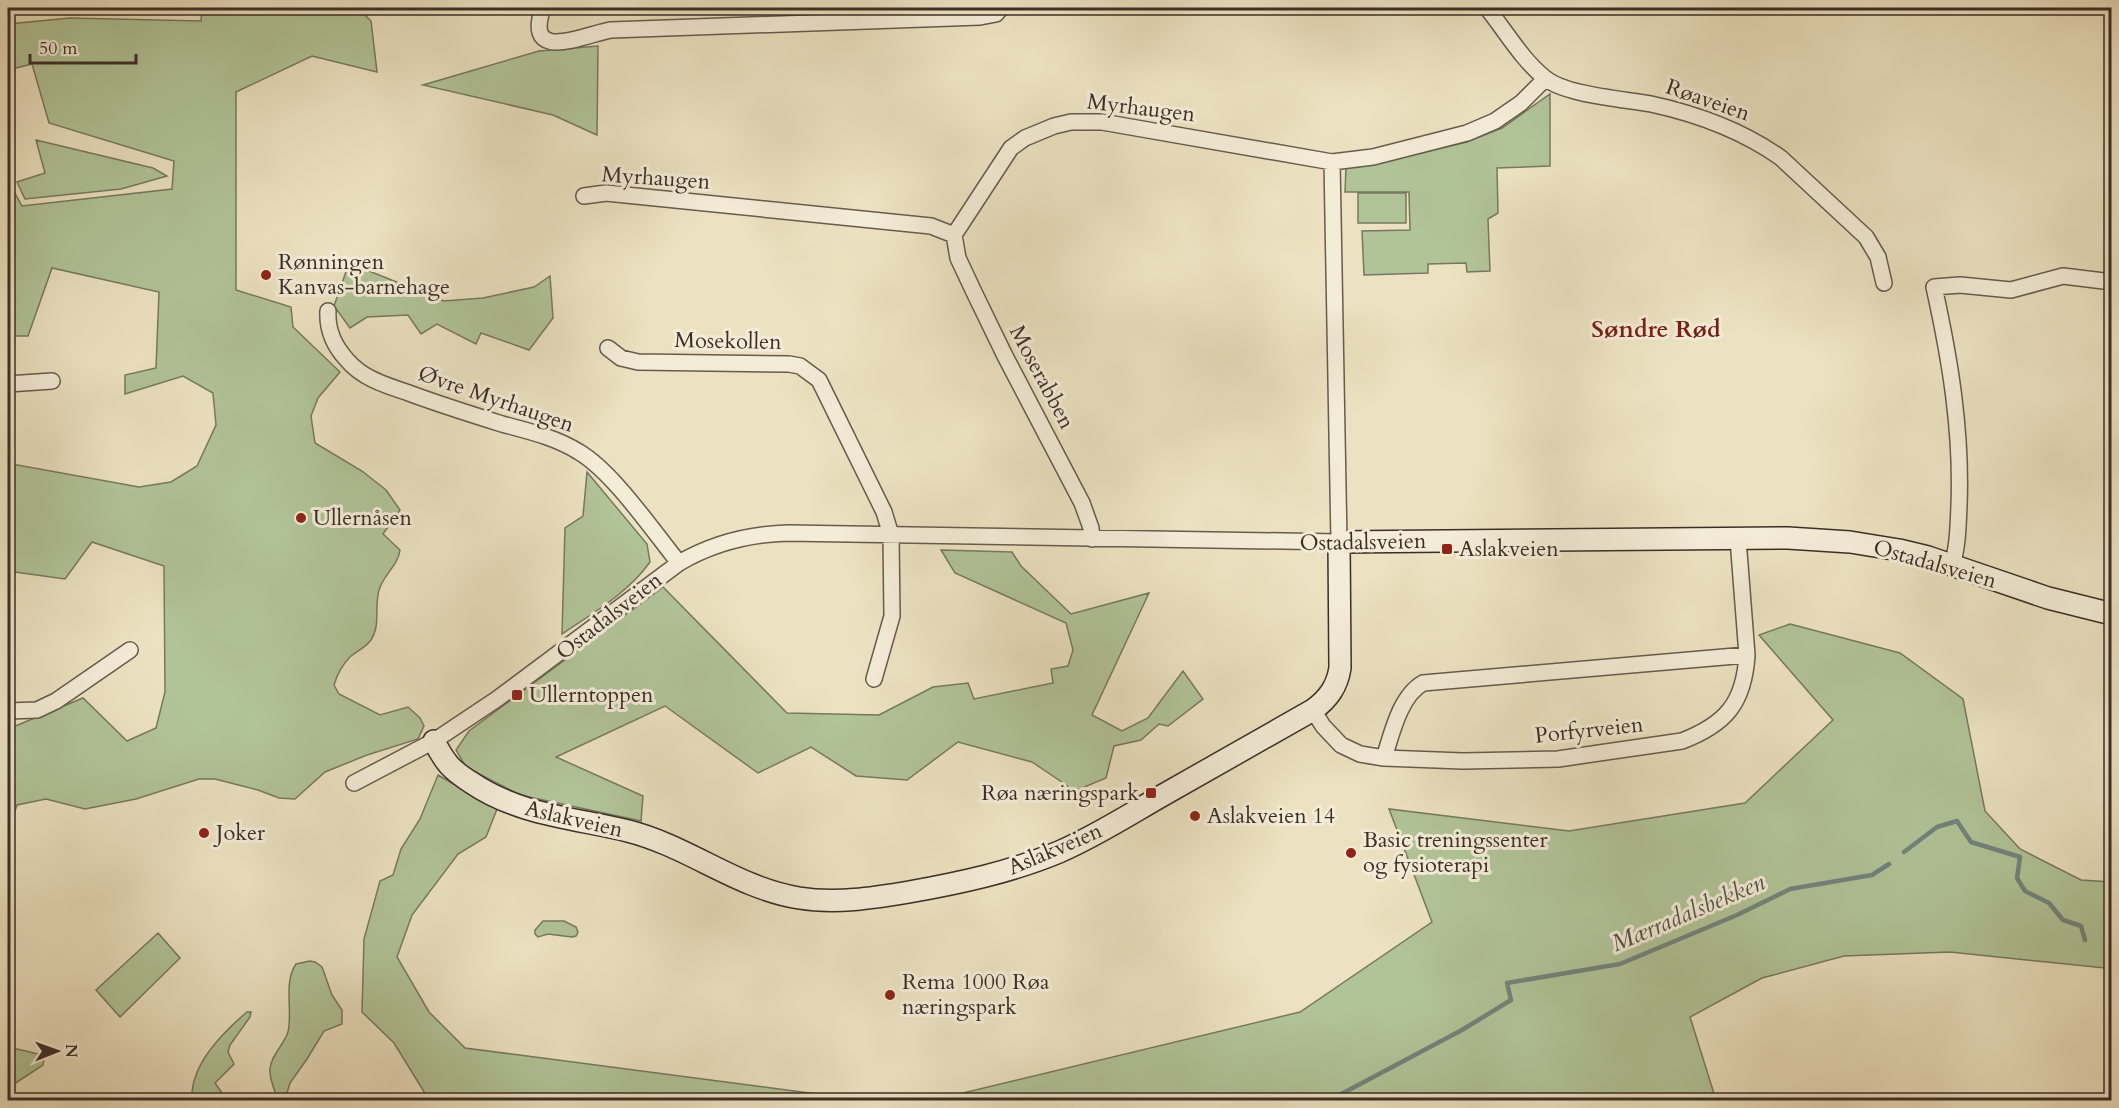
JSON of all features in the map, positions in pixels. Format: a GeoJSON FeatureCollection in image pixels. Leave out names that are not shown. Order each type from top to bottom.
{"type":"FeatureCollection","features":[{"type":"Feature","properties":{"kind":"street"},"geometry":{"type":"LineString","coordinates":[[543,8],[539,22],[541,34],[547,41],[556,44],[611,30],[980,16],[996,14],[1001,8]]}},
{"type":"Feature","properties":{"kind":"street","name":"Røaveien"},"geometry":{"type":"LineString","coordinates":[[1487,8],[1532,66],[1545,79],[1554,84],[1701,117],[1750,138],[1767,148],[1781,158],[1866,237],[1878,257],[1884,283]]}},
{"type":"Feature","properties":{"kind":"street","name":"Myrhaugen"},"geometry":{"type":"LineString","coordinates":[[584,196],[606,193],[931,226],[954,235],[1011,148],[1035,133],[1054,126],[1071,122],[1102,123],[1332,162],[1373,157],[1467,133],[1495,121],[1521,103],[1545,79]]}},
{"type":"Feature","properties":{"kind":"street","name":"Aslakveien"},"geometry":{"type":"LineString","coordinates":[[434,741],[447,762],[458,774],[505,802],[534,811],[646,836],[757,887],[782,895],[813,900],[847,901],[912,892],[966,881],[1060,851],[1105,829],[1312,710],[1332,691],[1340,668],[1332,162]]}},
{"type":"Feature","properties":{"kind":"street","name":"Moserabben"},"geometry":{"type":"LineString","coordinates":[[954,235],[958,258],[1005,356],[1082,503],[1091,528],[1092,539]]}},
{"type":"Feature","properties":{"kind":"street"},"geometry":{"type":"LineString","coordinates":[[1952,565],[1958,535],[1960,446],[1956,409],[1934,286],[1960,285],[2012,290],[2063,276],[2112,282]]}},
{"type":"Feature","properties":{"kind":"street","name":"Øvre Myrhaugen"},"geometry":{"type":"LineString","coordinates":[[328,310],[327,322],[336,345],[347,361],[376,381],[447,407],[546,437],[581,453],[617,487],[679,563]]}},
{"type":"Feature","properties":{"kind":"street","name":"Mosekollen"},"geometry":{"type":"LineString","coordinates":[[608,348],[621,358],[638,362],[789,363],[810,371],[826,391],[884,512],[891,535]]}},
{"type":"Feature","properties":{"kind":"street"},"geometry":{"type":"LineString","coordinates":[[8,384],[52,381]]}},
{"type":"Feature","properties":{"kind":"street","name":"Ostadalsveien"},"geometry":{"type":"LineString","coordinates":[[354,783],[434,741],[539,670],[679,563],[713,546],[761,535],[1339,542],[1788,538],[1850,542],[1899,550],[1952,565],[2048,598],[2112,614]]}},
{"type":"Feature","properties":{"kind":"street"},"geometry":{"type":"LineString","coordinates":[[874,679],[892,616],[891,535]]}},
{"type":"Feature","properties":{"kind":"street","name":"Porfyrveien"},"geometry":{"type":"LineString","coordinates":[[1312,710],[1341,745],[1360,754],[1384,758],[1463,761],[1558,759],[1682,741],[1712,727],[1732,708],[1743,684],[1747,655],[1738,539]]}},
{"type":"Feature","properties":{"kind":"street"},"geometry":{"type":"LineString","coordinates":[[8,711],[37,710],[56,701],[130,650]]}},
{"type":"Feature","properties":{"kind":"street"},"geometry":{"type":"LineString","coordinates":[[1384,758],[1405,702],[1423,683],[1747,655]]}},
{"type":"Feature","properties":{"kind":"green space"},"geometry":{"type":"Polygon","coordinates":[[[202,8],[358,8],[371,21],[377,72],[312,56],[236,92],[236,290],[291,307],[293,327],[340,372],[318,398],[311,416],[315,443],[362,471],[386,490],[400,510],[383,534],[400,550],[399,556],[379,590],[374,634],[369,643],[345,663],[334,685],[339,694],[380,715],[408,707],[420,718],[424,726],[418,739],[367,755],[325,772],[295,799],[279,798],[215,779],[199,779],[136,799],[85,809],[46,799],[17,805],[8,832],[8,729],[83,698],[127,741],[156,728],[165,692],[164,566],[92,542],[65,579],[8,571],[8,469],[12,464],[139,487],[171,482],[197,466],[216,425],[213,393],[183,376],[125,394],[125,375],[156,368],[159,292],[52,268],[28,336],[13,336],[8,285],[8,184],[22,206],[172,189],[174,161],[49,123],[32,64],[8,70],[8,24],[70,18],[201,21],[202,8]]]}},
{"type":"Feature","properties":{"kind":"green space"},"geometry":{"type":"Polygon","coordinates":[[[598,46],[597,135],[553,115],[423,85],[539,51],[598,46]]]}},
{"type":"Feature","properties":{"kind":"green space"},"geometry":{"type":"Polygon","coordinates":[[[1550,94],[1550,166],[1497,168],[1498,213],[1488,219],[1490,271],[1467,272],[1466,263],[1428,264],[1428,273],[1364,275],[1362,231],[1410,230],[1409,192],[1345,192],[1346,167],[1379,163],[1467,142],[1502,128],[1550,94]]]}},
{"type":"Feature","properties":{"kind":"green space"},"geometry":{"type":"Polygon","coordinates":[[[36,140],[153,168],[167,176],[121,189],[25,199],[17,182],[45,173],[36,140]]]}},
{"type":"Feature","properties":{"kind":"green space"},"geometry":{"type":"Polygon","coordinates":[[[1358,193],[1406,193],[1406,223],[1358,223],[1358,193]]]}},
{"type":"Feature","properties":{"kind":"green space"},"geometry":{"type":"Polygon","coordinates":[[[349,263],[444,301],[483,298],[534,287],[550,276],[553,318],[529,350],[481,333],[476,344],[437,324],[421,334],[408,315],[367,317],[350,328],[334,306],[349,263]]]}},
{"type":"Feature","properties":{"kind":"green space"},"geometry":{"type":"Polygon","coordinates":[[[587,472],[647,544],[650,562],[621,593],[562,634],[565,528],[583,516],[587,472]]]}},
{"type":"Feature","properties":{"kind":"green space"},"geometry":{"type":"Polygon","coordinates":[[[941,550],[1012,552],[1021,566],[1071,614],[1149,593],[1092,715],[1122,731],[1148,718],[1183,671],[1203,699],[1168,726],[1159,724],[1141,740],[1114,746],[1106,778],[1075,791],[1032,762],[958,742],[907,780],[856,776],[811,747],[758,773],[665,706],[556,757],[643,796],[641,821],[520,795],[466,767],[456,750],[469,731],[663,587],[787,713],[879,715],[933,687],[968,683],[974,699],[1053,683],[1051,669],[1068,666],[1073,650],[1066,623],[955,573],[941,550]]]}},
{"type":"Feature","properties":{"kind":"green space"},"geometry":{"type":"Polygon","coordinates":[[[1790,624],[1900,653],[1963,699],[1985,811],[2020,849],[2081,880],[2111,882],[2111,964],[2105,968],[1950,952],[1844,956],[1762,978],[1690,1017],[1716,1100],[934,1100],[1300,1012],[1432,922],[1389,809],[1569,831],[1745,803],[1833,720],[1759,635],[1790,624]]]}},
{"type":"Feature","properties":{"kind":"green space"},"geometry":{"type":"Polygon","coordinates":[[[438,775],[497,809],[486,837],[458,854],[412,915],[397,957],[429,1012],[465,1048],[863,1100],[429,1100],[394,1043],[362,1012],[364,939],[380,881],[393,875],[401,849],[420,819],[438,775]]]}},
{"type":"Feature","properties":{"kind":"green space"},"geometry":{"type":"Polygon","coordinates":[[[543,921],[564,921],[576,927],[578,932],[572,937],[548,934],[538,937],[535,930],[543,921]]]}},
{"type":"Feature","properties":{"kind":"green space"},"geometry":{"type":"Polygon","coordinates":[[[158,933],[180,958],[120,1017],[96,990],[158,933]]]}},
{"type":"Feature","properties":{"kind":"green space"},"geometry":{"type":"Polygon","coordinates":[[[310,961],[322,967],[332,995],[342,1010],[342,1024],[324,1031],[290,1083],[285,1100],[278,1100],[271,1081],[270,1069],[288,1032],[289,988],[292,971],[296,964],[310,961]]]}},
{"type":"Feature","properties":{"kind":"green space"},"geometry":{"type":"Polygon","coordinates":[[[247,1012],[251,1012],[250,1017],[230,1045],[228,1052],[234,1064],[215,1083],[227,1100],[190,1100],[194,1081],[204,1059],[224,1033],[247,1012]]]}},
{"type":"Feature","properties":{"kind":"green space"},"geometry":{"type":"Polygon","coordinates":[[[17,1049],[38,1054],[44,1058],[43,1065],[8,1088],[8,1051],[17,1049]]]}},
{"type":"Feature","properties":{"kind":"waterway","name":"Mærradalsbekken"},"geometry":{"type":"LineString","coordinates":[[1904,852],[1937,827],[1957,821],[1971,842],[2020,857],[2017,878],[2025,891],[2049,903],[2063,920],[2081,926],[2085,940]]}},
{"type":"Feature","properties":{"kind":"waterway","name":"Mærradalsbekken"},"geometry":{"type":"LineString","coordinates":[[1330,1100],[1462,1030],[1511,1000],[1507,983],[1620,964],[1737,915],[1790,889],[1872,875],[1889,864]]}},
{"type":"Feature","properties":{"kind":"place","name":"Rønningen Kanvas-barnehage"},"geometry":{"type":"Point","coordinates":[266,275]}},
{"type":"Feature","properties":{"kind":"place","name":"Ullernåsen"},"geometry":{"type":"Point","coordinates":[301,518]}},
{"type":"Feature","properties":{"kind":"place","name":"Aslakveien"},"geometry":{"type":"Point","coordinates":[1447,549]}},
{"type":"Feature","properties":{"kind":"place","name":"Ullerntoppen"},"geometry":{"type":"Point","coordinates":[517,695]}},
{"type":"Feature","properties":{"kind":"place","name":"Røa næringspark"},"geometry":{"type":"Point","coordinates":[1151,793]}},
{"type":"Feature","properties":{"kind":"place","name":"Aslakveien 14"},"geometry":{"type":"Point","coordinates":[1195,816]}},
{"type":"Feature","properties":{"kind":"place","name":"Joker"},"geometry":{"type":"Point","coordinates":[204,833]}},
{"type":"Feature","properties":{"kind":"place","name":"Basic treningssenter og fysioterapi"},"geometry":{"type":"Point","coordinates":[1351,853]}},
{"type":"Feature","properties":{"kind":"place","name":"Rema 1000 Røa næringspark"},"geometry":{"type":"Point","coordinates":[890,995]}},
{"type":"Feature","properties":{"kind":"district","name":"Søndre Rød"},"geometry":{"type":"Point","coordinates":[1656,329]}}]}
